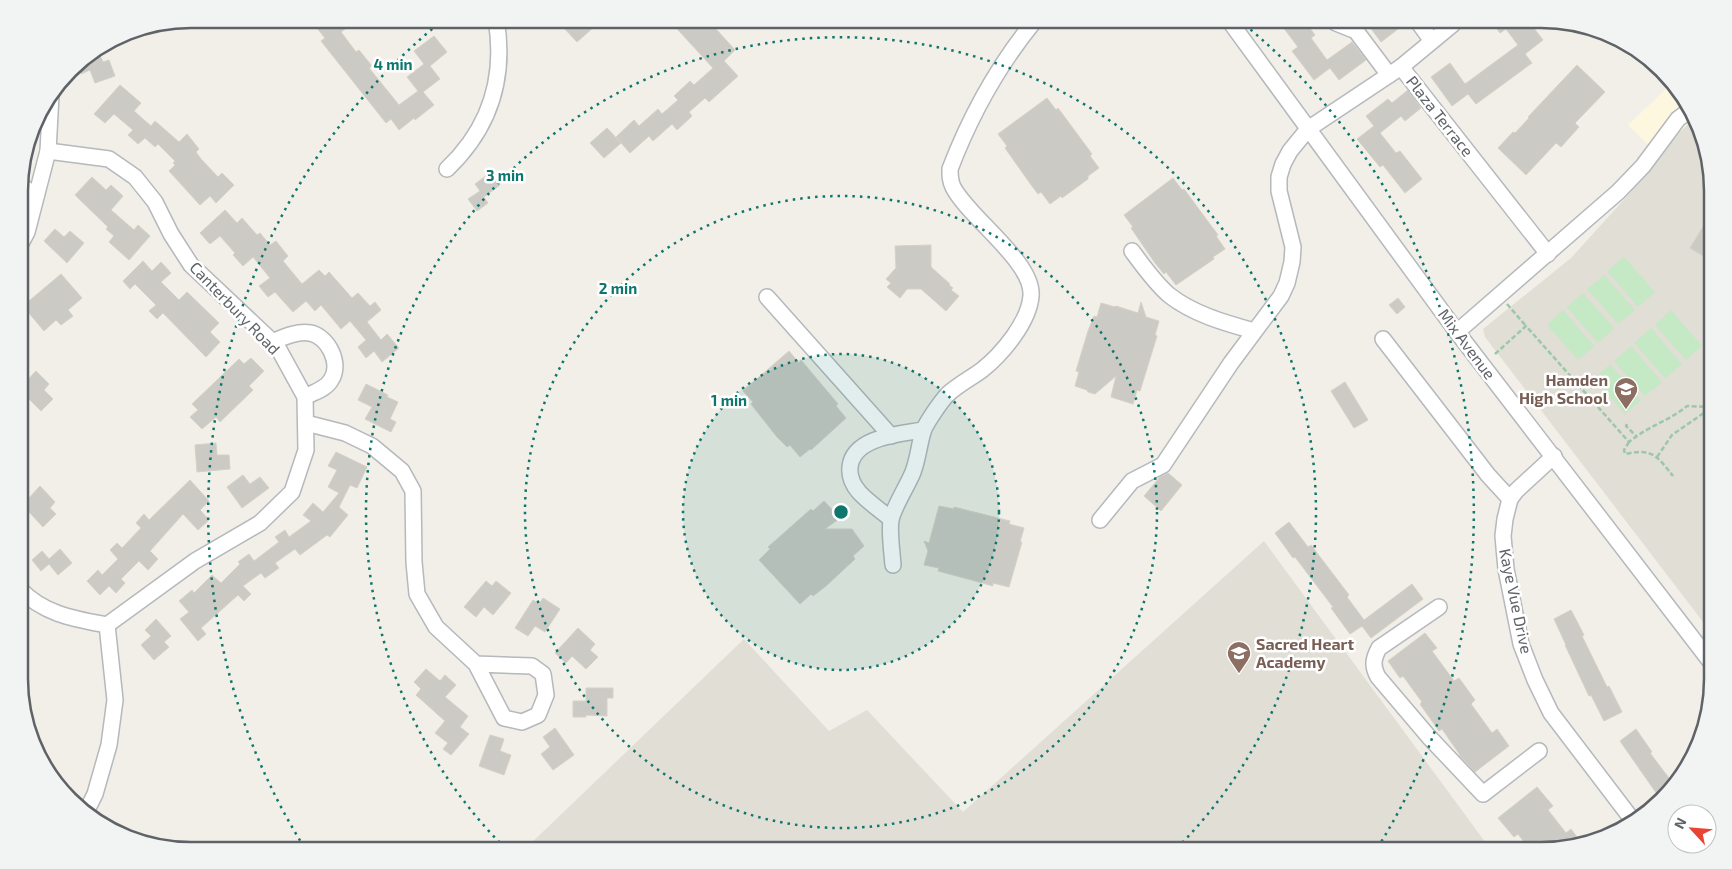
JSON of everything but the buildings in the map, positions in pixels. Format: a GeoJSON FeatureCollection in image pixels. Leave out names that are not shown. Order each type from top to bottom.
{"type":"FeatureCollection","features":[{"type":"Feature","properties":{"kind":"street"},"geometry":{"type":"LineString","coordinates":[[447,169],[467,148],[484,122],[495,88],[500,61],[498,28]]}},
{"type":"Feature","properties":{"kind":"street"},"geometry":{"type":"LineString","coordinates":[[893,565],[891,519],[913,473],[920,451],[923,430],[947,394],[982,370],[998,355],[1019,327],[1029,306],[1031,286],[1026,274],[958,195],[950,179],[950,169],[981,99],[1011,50],[1029,28]]}},
{"type":"Feature","properties":{"kind":"street","name":"Mix Avenue"},"geometry":{"type":"LineString","coordinates":[[1235,28],[1457,332],[1704,649]]}},
{"type":"Feature","properties":{"kind":"street"},"geometry":{"type":"LineString","coordinates":[[1348,28],[1356,31],[1395,71],[1447,28]]}},
{"type":"Feature","properties":{"kind":"street"},"geometry":{"type":"LineString","coordinates":[[1423,28],[1432,41]]}},
{"type":"Feature","properties":{"kind":"street","name":"Plaza Terrace"},"geometry":{"type":"LineString","coordinates":[[1100,520],[1132,481],[1163,465],[1254,331],[1281,296],[1287,283],[1293,247],[1279,192],[1279,177],[1290,150],[1308,129],[1395,71],[1548,254]]}},
{"type":"Feature","properties":{"kind":"street"},"geometry":{"type":"LineString","coordinates":[[28,228],[48,151],[48,111]]}},
{"type":"Feature","properties":{"kind":"street"},"geometry":{"type":"LineString","coordinates":[[1457,332],[1618,192],[1643,166],[1678,120],[1685,114]]}},
{"type":"Feature","properties":{"kind":"street","name":"Canterbury Road"},"geometry":{"type":"LineString","coordinates":[[48,151],[109,159],[135,177],[155,202],[171,234],[191,265],[277,346],[305,397],[306,450],[292,492],[260,523],[194,561],[107,625]]}},
{"type":"Feature","properties":{"kind":"street"},"geometry":{"type":"LineString","coordinates":[[28,190],[36,196]]}},
{"type":"Feature","properties":{"kind":"street"},"geometry":{"type":"LineString","coordinates":[[1132,251],[1152,277],[1170,295],[1190,308],[1222,322],[1254,331]]}},
{"type":"Feature","properties":{"kind":"street"},"geometry":{"type":"LineString","coordinates":[[767,297],[891,436]]}},
{"type":"Feature","properties":{"kind":"street"},"geometry":{"type":"LineString","coordinates":[[272,342],[297,332],[308,332],[320,337],[327,345],[335,359],[334,375],[327,386],[305,397]]}},
{"type":"Feature","properties":{"kind":"street"},"geometry":{"type":"LineString","coordinates":[[1383,339],[1488,475],[1510,499],[1554,456]]}},
{"type":"Feature","properties":{"kind":"street"},"geometry":{"type":"LineString","coordinates":[[306,422],[345,433],[372,446],[402,471],[413,491],[414,562],[417,594],[436,627],[476,664],[504,718],[522,722],[538,715],[546,695],[543,674],[532,666],[476,664]]}},
{"type":"Feature","properties":{"kind":"street"},"geometry":{"type":"LineString","coordinates":[[891,519],[857,491],[850,475],[851,460],[871,440],[923,430]]}},
{"type":"Feature","properties":{"kind":"street","name":"Kaye Vue Drive"},"geometry":{"type":"LineString","coordinates":[[1510,499],[1503,536],[1506,569],[1521,644],[1535,680],[1551,713],[1629,816]]}},
{"type":"Feature","properties":{"kind":"street"},"geometry":{"type":"LineString","coordinates":[[28,598],[63,616],[107,625],[114,700],[109,745],[95,794],[89,806]]}},
{"type":"Feature","properties":{"kind":"street"},"geometry":{"type":"LineString","coordinates":[[1439,607],[1379,648],[1373,658],[1374,668],[1378,677],[1423,731],[1482,794],[1539,752]]}},
{"type":"Feature","properties":{"kind":"path"},"geometry":{"type":"LineString","coordinates":[[1500,296],[1630,442]]}},
{"type":"Feature","properties":{"kind":"path"},"geometry":{"type":"LineString","coordinates":[[1495,354],[1526,326]]}},
{"type":"Feature","properties":{"kind":"path"},"geometry":{"type":"LineString","coordinates":[[1673,476],[1657,457],[1644,451],[1626,454],[1624,450],[1641,432],[1679,413],[1687,406],[1704,407]]}},
{"type":"Feature","properties":{"kind":"path"},"geometry":{"type":"LineString","coordinates":[[1657,457],[1672,435],[1704,413]]}},
{"type":"Feature","properties":{"kind":"path"},"geometry":{"type":"LineString","coordinates":[[1620,432],[1627,425],[1636,436]]}},
{"type":"Feature","properties":{"kind":"shaded area"},"geometry":{"type":"Polygon","coordinates":[[[1667,87],[1690,122],[1660,157],[1628,125],[1667,87]]]}},
{"type":"Feature","properties":{"kind":"shaded area","name":"Hamden High School"},"geometry":{"type":"Polygon","coordinates":[[[1690,122],[1696,138],[1703,169],[1704,623],[1485,337],[1483,329],[1571,258],[1630,193],[1690,122]]]}},
{"type":"Feature","properties":{"kind":"shaded area","name":"Sacred Heart Academy"},"geometry":{"type":"Polygon","coordinates":[[[1264,541],[1484,841],[533,842],[744,639],[829,731],[867,710],[963,812],[1264,541]]]}},
{"type":"Feature","properties":{"kind":"green space"},"geometry":{"type":"Polygon","coordinates":[[[1624,257],[1655,292],[1638,307],[1607,271],[1624,257]]]}},
{"type":"Feature","properties":{"kind":"green space"},"geometry":{"type":"Polygon","coordinates":[[[1604,275],[1635,310],[1618,324],[1587,289],[1604,275]]]}},
{"type":"Feature","properties":{"kind":"green space"},"geometry":{"type":"Polygon","coordinates":[[[1583,293],[1614,328],[1598,343],[1567,307],[1583,293]]]}},
{"type":"Feature","properties":{"kind":"green space"},"geometry":{"type":"Polygon","coordinates":[[[1563,310],[1594,346],[1578,360],[1547,325],[1563,310]]]}},
{"type":"Feature","properties":{"kind":"green space"},"geometry":{"type":"Polygon","coordinates":[[[1671,310],[1702,346],[1686,360],[1655,325],[1671,310]]]}},
{"type":"Feature","properties":{"kind":"green space"},"geometry":{"type":"Polygon","coordinates":[[[1651,328],[1682,364],[1665,378],[1634,343],[1651,328]]]}},
{"type":"Feature","properties":{"kind":"green space"},"geometry":{"type":"Polygon","coordinates":[[[1631,346],[1662,382],[1645,396],[1614,361],[1631,346]]]}},
{"type":"Feature","properties":{"kind":"green space"},"geometry":{"type":"Polygon","coordinates":[[[1610,364],[1641,400],[1625,414],[1594,379],[1610,364]]]}},
{"type":"Feature","properties":{"kind":"place","name":"Hamden High School"},"geometry":{"type":"Point","coordinates":[1626,410]}},
{"type":"Feature","properties":{"kind":"place","name":"Sacred Heart Academy"},"geometry":{"type":"Point","coordinates":[1239,674]}}]}
